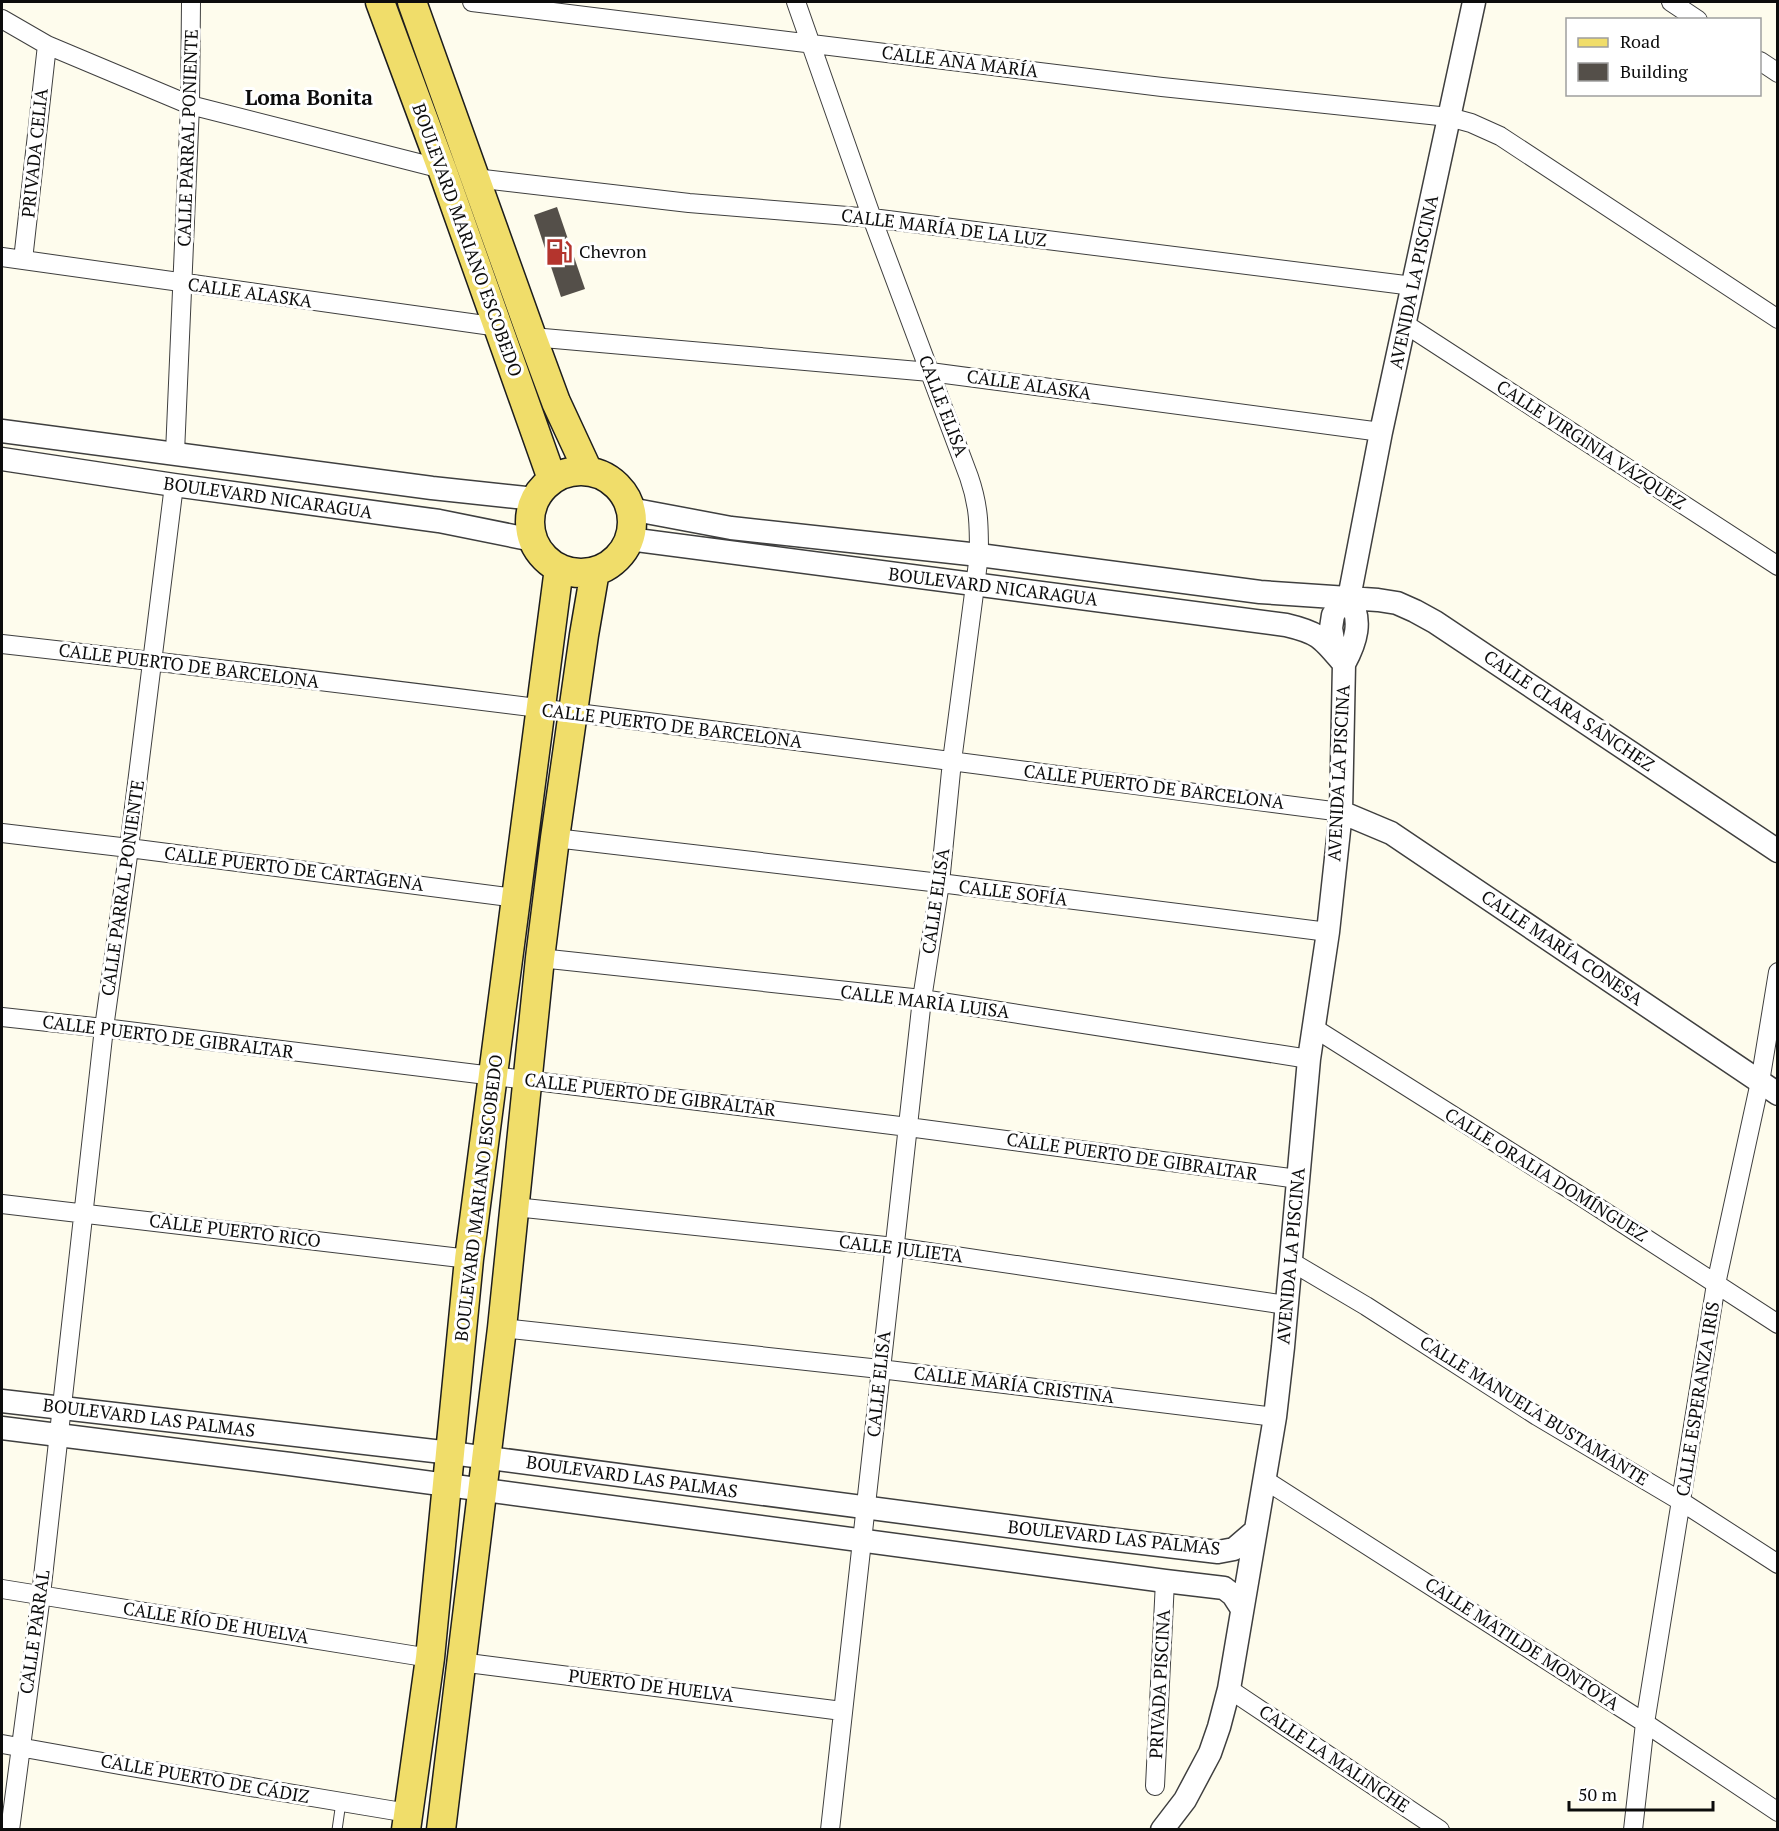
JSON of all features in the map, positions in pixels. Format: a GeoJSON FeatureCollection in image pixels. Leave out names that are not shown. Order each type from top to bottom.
{"type":"FeatureCollection","features":[{"type":"Feature","properties":{"kind":"main road","name":"BOULEVARD MARIANO ESCOBEDO"},"geometry":{"type":"LineString","coordinates":[[380,2],[499,327],[543,489]]}},
{"type":"Feature","properties":{"kind":"main road","name":"BOULEVARD MARIANO ESCOBEDO"},"geometry":{"type":"LineString","coordinates":[[412,2],[532,338],[568,430],[588,471]]}},
{"type":"Feature","properties":{"kind":"main road"},"geometry":{"type":"LineString","coordinates":[[576,470],[588,471],[603,475],[615,484],[624,495],[630,509],[632,524],[629,539],[616,559],[595,571],[571,572],[559,568],[539,552],[533,540],[530,513],[543,489],[564,473],[576,470]]}},
{"type":"Feature","properties":{"kind":"main road","name":"BOULEVARD MARIANO ESCOBEDO"},"geometry":{"type":"LineString","coordinates":[[407,1821],[430,1658],[469,1258],[559,568]]}},
{"type":"Feature","properties":{"kind":"main road","name":"BOULEVARD MARIANO ESCOBEDO"},"geometry":{"type":"LineString","coordinates":[[443,1829],[460,1662],[502,1328],[540,958],[555,838],[595,571]]}},
{"type":"Feature","properties":{"kind":"street","name":"CALLE PARRAL PONIENTE"},"geometry":{"type":"LineString","coordinates":[[175,453],[190,105],[191,2]]}},
{"type":"Feature","properties":{"kind":"street","name":"CALLE ANA MARÍA"},"geometry":{"type":"LineString","coordinates":[[472,2],[1173,88],[1449,117],[1471,123],[1500,136],[1778,319]]}},
{"type":"Feature","properties":{"kind":"street","name":"CALLE ELISA"},"geometry":{"type":"LineString","coordinates":[[796,2],[872,218],[976,496],[979,508],[980,555],[951,761],[940,883],[922,999],[830,1830]]}},
{"type":"Feature","properties":{"kind":"street","name":"AVENIDA LA PISCINA"},"geometry":{"type":"LineString","coordinates":[[1162,1830],[1185,1800],[1210,1753],[1219,1726],[1228,1689],[1265,1480],[1283,1347],[1309,1059],[1328,932],[1341,812],[1344,664],[1333,640],[1331,628],[1333,615],[1349,598],[1381,432],[1474,2]]}},
{"type":"Feature","properties":{"kind":"street"},"geometry":{"type":"LineString","coordinates":[[1671,2],[1695,18]]}},
{"type":"Feature","properties":{"kind":"street"},"geometry":{"type":"LineString","coordinates":[[2,19],[47,45],[190,105],[442,169]]}},
{"type":"Feature","properties":{"kind":"street","name":"PRIVADA CELIA"},"geometry":{"type":"LineString","coordinates":[[23,260],[47,45]]}},
{"type":"Feature","properties":{"kind":"street"},"geometry":{"type":"LineString","coordinates":[[1761,62],[1778,73]]}},
{"type":"Feature","properties":{"kind":"street","name":"CALLE MARÍA DE LA LUZ"},"geometry":{"type":"LineString","coordinates":[[475,178],[688,204],[872,218],[1413,286]]}},
{"type":"Feature","properties":{"kind":"street","name":"CALLE ALASKA"},"geometry":{"type":"LineString","coordinates":[[2,257],[499,327]]}},
{"type":"Feature","properties":{"kind":"street","name":"CALLE VIRGINIA VÁZQUEZ"},"geometry":{"type":"LineString","coordinates":[[1405,324],[1778,566]]}},
{"type":"Feature","properties":{"kind":"street","name":"CALLE ALASKA"},"geometry":{"type":"LineString","coordinates":[[532,338],[930,372],[1381,432]]}},
{"type":"Feature","properties":{"kind":"street","name":"BOULEVARD NICARAGUA"},"geometry":{"type":"LineString","coordinates":[[2,431],[432,488],[543,489]]}},
{"type":"Feature","properties":{"kind":"street","name":"BOULEVARD NICARAGUA"},"geometry":{"type":"LineString","coordinates":[[2,459],[439,521],[533,540]]}},
{"type":"Feature","properties":{"kind":"street","name":"CALLE PARRAL PONIENTE"},"geometry":{"type":"LineString","coordinates":[[58,1434],[104,1028],[174,485]]}},
{"type":"Feature","properties":{"kind":"street","name":"BOULEVARD NICARAGUA"},"geometry":{"type":"LineString","coordinates":[[630,509],[731,528],[980,555],[1270,593],[1349,598]]}},
{"type":"Feature","properties":{"kind":"street","name":"BOULEVARD NICARAGUA"},"geometry":{"type":"LineString","coordinates":[[629,539],[1286,625],[1315,633],[1344,664]]}},
{"type":"Feature","properties":{"kind":"street","name":"CALLE CLARA SÁNCHEZ"},"geometry":{"type":"LineString","coordinates":[[1349,598],[1397,603],[1435,622],[1778,851]]}},
{"type":"Feature","properties":{"kind":"street","name":"CALLE PUERTO DE BARCELONA"},"geometry":{"type":"LineString","coordinates":[[2,644],[573,713],[1341,812]]}},
{"type":"Feature","properties":{"kind":"street","name":"CALLE MARÍA CONESA"},"geometry":{"type":"LineString","coordinates":[[1341,812],[1374,825],[1399,839],[1769,1088]]}},
{"type":"Feature","properties":{"kind":"street","name":"CALLE PUERTO DE CARTAGENA"},"geometry":{"type":"LineString","coordinates":[[2,833],[516,898]]}},
{"type":"Feature","properties":{"kind":"street","name":"CALLE SOFÍA"},"geometry":{"type":"LineString","coordinates":[[555,838],[940,883],[1328,932]]}},
{"type":"Feature","properties":{"kind":"street","name":"CALLE MARÍA LUISA"},"geometry":{"type":"LineString","coordinates":[[540,958],[922,999],[1309,1059]]}},
{"type":"Feature","properties":{"kind":"street","name":"CALLE ESPERANZA IRIS"},"geometry":{"type":"LineString","coordinates":[[1633,1830],[1645,1723],[1716,1284],[1769,1088],[1778,972]]}},
{"type":"Feature","properties":{"kind":"street","name":"CALLE PUERTO DE GIBRALTAR"},"geometry":{"type":"LineString","coordinates":[[2,1017],[908,1127],[1298,1179]]}},
{"type":"Feature","properties":{"kind":"street","name":"CALLE ORALIA DOMÍNGUEZ"},"geometry":{"type":"LineString","coordinates":[[1314,1028],[1778,1324]]}},
{"type":"Feature","properties":{"kind":"street","name":"CALLE PUERTO RICO"},"geometry":{"type":"LineString","coordinates":[[2,1204],[469,1258]]}},
{"type":"Feature","properties":{"kind":"street","name":"CALLE JULIETA"},"geometry":{"type":"LineString","coordinates":[[515,1208],[895,1247],[1286,1305]]}},
{"type":"Feature","properties":{"kind":"street","name":"CALLE MANUELA BUSTAMANTE"},"geometry":{"type":"LineString","coordinates":[[1290,1261],[1366,1306],[1537,1416],[1682,1502],[1778,1564]]}},
{"type":"Feature","properties":{"kind":"street","name":"CALLE MARÍA CRISTINA"},"geometry":{"type":"LineString","coordinates":[[502,1328],[880,1369],[1275,1417]]}},
{"type":"Feature","properties":{"kind":"street","name":"BOULEVARD LAS PALMAS"},"geometry":{"type":"LineString","coordinates":[[2,1401],[451,1453],[1084,1536],[1227,1552],[1240,1545],[1255,1531]]}},
{"type":"Feature","properties":{"kind":"street","name":"BOULEVARD LAS PALMAS"},"geometry":{"type":"LineString","coordinates":[[2,1428],[1224,1588]]}},
{"type":"Feature","properties":{"kind":"street","name":"CALLE PARRAL"},"geometry":{"type":"LineString","coordinates":[[10,1830],[11,1745],[41,1595],[58,1434]]}},
{"type":"Feature","properties":{"kind":"street","name":"CALLE MATILDE MONTOYA"},"geometry":{"type":"LineString","coordinates":[[1265,1480],[1645,1723],[1778,1812]]}},
{"type":"Feature","properties":{"kind":"street"},"geometry":{"type":"LineString","coordinates":[[1227,1552],[1233,1562],[1233,1570],[1230,1581],[1224,1588],[1233,1595],[1242,1609]]}},
{"type":"Feature","properties":{"kind":"street","name":"PRIVADA PISCINA"},"geometry":{"type":"LineString","coordinates":[[1155,1786],[1165,1581]]}},
{"type":"Feature","properties":{"kind":"street","name":"CALLE RÍO DE HUELVA"},"geometry":{"type":"LineString","coordinates":[[2,1589],[430,1658]]}},
{"type":"Feature","properties":{"kind":"street","name":"PUERTO DE HUELVA"},"geometry":{"type":"LineString","coordinates":[[460,1662],[842,1711]]}},
{"type":"Feature","properties":{"kind":"street","name":"CALLE LA MALINCHE"},"geometry":{"type":"LineString","coordinates":[[1228,1689],[1440,1830]]}},
{"type":"Feature","properties":{"kind":"street","name":"CALLE PUERTO DE CÁDIZ"},"geometry":{"type":"LineString","coordinates":[[11,1745],[341,1802],[407,1821]]}},
{"type":"Feature","properties":{"kind":"lane"},"geometry":{"type":"LineString","coordinates":[[337,1830],[341,1802]]}},
{"type":"Feature","properties":{"kind":"building","name":"Chevron"},"geometry":{"type":"Polygon","coordinates":[[[557,207],[585,289],[561,297],[534,215],[557,207]]]}},
{"type":"Feature","properties":{"kind":"place","name":"Chevron"},"geometry":{"type":"Point","coordinates":[559,252]}},
{"type":"Feature","properties":{"kind":"district","name":"Loma Bonita"},"geometry":{"type":"Point","coordinates":[309,98]}}]}
